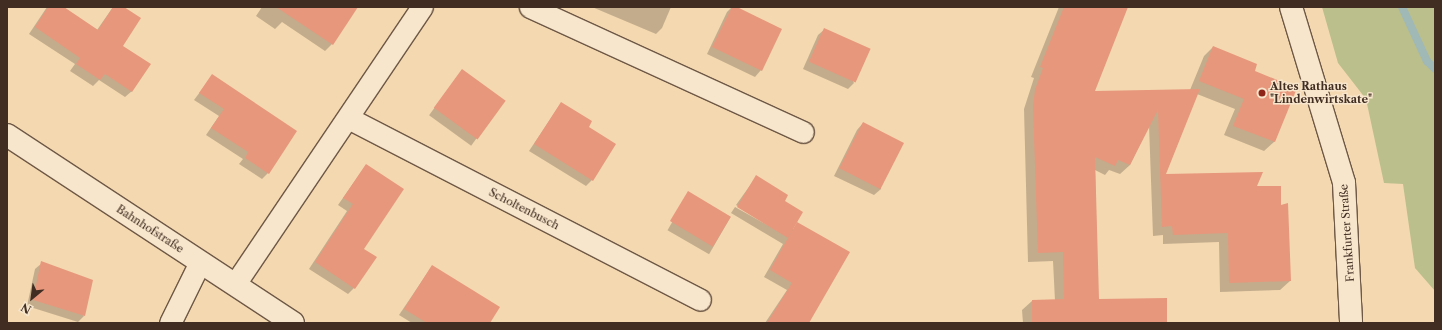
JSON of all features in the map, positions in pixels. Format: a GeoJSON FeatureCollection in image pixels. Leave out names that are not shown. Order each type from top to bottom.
{"type":"FeatureCollection","features":[{"type":"Feature","properties":{"kind":"street"},"geometry":{"type":"LineString","coordinates":[[235,284],[422,7]]}},
{"type":"Feature","properties":{"kind":"street"},"geometry":{"type":"LineString","coordinates":[[530,7],[803,132]]}},
{"type":"Feature","properties":{"kind":"street","name":"Frankfurter Straße"},"geometry":{"type":"LineString","coordinates":[[1291,7],[1344,183],[1351,323]]}},
{"type":"Feature","properties":{"kind":"street","name":"Scholtenbusch"},"geometry":{"type":"LineString","coordinates":[[348,118],[700,300]]}},
{"type":"Feature","properties":{"kind":"street","name":"Bahnhofstraße"},"geometry":{"type":"LineString","coordinates":[[7,135],[293,323]]}},
{"type":"Feature","properties":{"kind":"street"},"geometry":{"type":"LineString","coordinates":[[170,323],[200,262]]}},
{"type":"Feature","properties":{"kind":"green space"},"geometry":{"type":"Polygon","coordinates":[[[1322,7],[1435,7],[1435,291],[1415,268],[1403,184],[1384,183],[1366,99],[1338,63],[1322,7]]]}},
{"type":"Feature","properties":{"kind":"building"},"geometry":{"type":"Polygon","coordinates":[[[48,7],[64,7],[98,30],[113,7],[124,7],[141,18],[123,46],[151,64],[132,92],[105,74],[100,80],[76,64],[80,58],[35,27],[48,7]]]}},
{"type":"Feature","properties":{"kind":"building"},"geometry":{"type":"Polygon","coordinates":[[[276,7],[358,7],[333,45],[276,7]]]}},
{"type":"Feature","properties":{"kind":"building"},"geometry":{"type":"Polygon","coordinates":[[[732,7],[737,7],[782,29],[762,71],[712,47],[732,7]]]}},
{"type":"Feature","properties":{"kind":"building"},"geometry":{"type":"Polygon","coordinates":[[[1064,7],[1128,7],[1095,91],[1200,89],[1166,174],[1263,172],[1257,186],[1281,186],[1281,205],[1288,203],[1291,281],[1229,283],[1228,233],[1173,235],[1172,226],[1162,227],[1158,110],[1130,165],[1118,160],[1115,166],[1095,157],[1099,299],[1167,298],[1167,323],[1032,323],[1032,300],[1064,299],[1063,252],[1038,253],[1033,107],[1035,90],[1043,68],[1040,67],[1064,7]]]}},
{"type":"Feature","properties":{"kind":"building"},"geometry":{"type":"Polygon","coordinates":[[[824,28],[871,49],[856,83],[809,62],[824,28]]]}},
{"type":"Feature","properties":{"kind":"building","name":"Altes Rathaus \"Lindenwirtskate\""},"geometry":{"type":"Polygon","coordinates":[[[1213,46],[1257,64],[1255,71],[1297,88],[1275,142],[1233,126],[1244,99],[1199,81],[1213,46]]]}},
{"type":"Feature","properties":{"kind":"building"},"geometry":{"type":"Polygon","coordinates":[[[462,69],[506,101],[477,140],[434,108],[462,69]]]}},
{"type":"Feature","properties":{"kind":"building"},"geometry":{"type":"Polygon","coordinates":[[[212,74],[297,131],[269,174],[245,158],[248,152],[211,128],[224,109],[199,93],[212,74]]]}},
{"type":"Feature","properties":{"kind":"building"},"geometry":{"type":"Polygon","coordinates":[[[561,102],[592,121],[589,127],[616,144],[593,181],[534,144],[561,102]]]}},
{"type":"Feature","properties":{"kind":"building"},"geometry":{"type":"Polygon","coordinates":[[[863,122],[904,143],[880,189],[839,168],[863,122]]]}},
{"type":"Feature","properties":{"kind":"building"},"geometry":{"type":"Polygon","coordinates":[[[366,164],[404,189],[364,249],[377,257],[355,289],[315,262],[353,204],[343,198],[366,164]]]}},
{"type":"Feature","properties":{"kind":"building"},"geometry":{"type":"Polygon","coordinates":[[[756,175],[788,195],[785,201],[803,212],[788,238],[737,207],[756,175]]]}},
{"type":"Feature","properties":{"kind":"building"},"geometry":{"type":"Polygon","coordinates":[[[688,191],[731,217],[713,247],[670,221],[688,191]]]}},
{"type":"Feature","properties":{"kind":"building"},"geometry":{"type":"Polygon","coordinates":[[[797,222],[850,252],[809,323],[767,323],[792,283],[770,270],[797,222]]]}},
{"type":"Feature","properties":{"kind":"building"},"geometry":{"type":"Polygon","coordinates":[[[41,261],[93,280],[85,316],[33,300],[41,261]]]}},
{"type":"Feature","properties":{"kind":"building"},"geometry":{"type":"Polygon","coordinates":[[[432,265],[500,307],[490,323],[427,323],[404,309],[432,265]]]}},
{"type":"Feature","properties":{"kind":"waterway"},"geometry":{"type":"LineString","coordinates":[[1402,7],[1427,61],[1435,69]]}},
{"type":"Feature","properties":{"kind":"place","name":"Altes Rathaus \"Lindenwirtskate\""},"geometry":{"type":"Point","coordinates":[1262,93]}}]}
